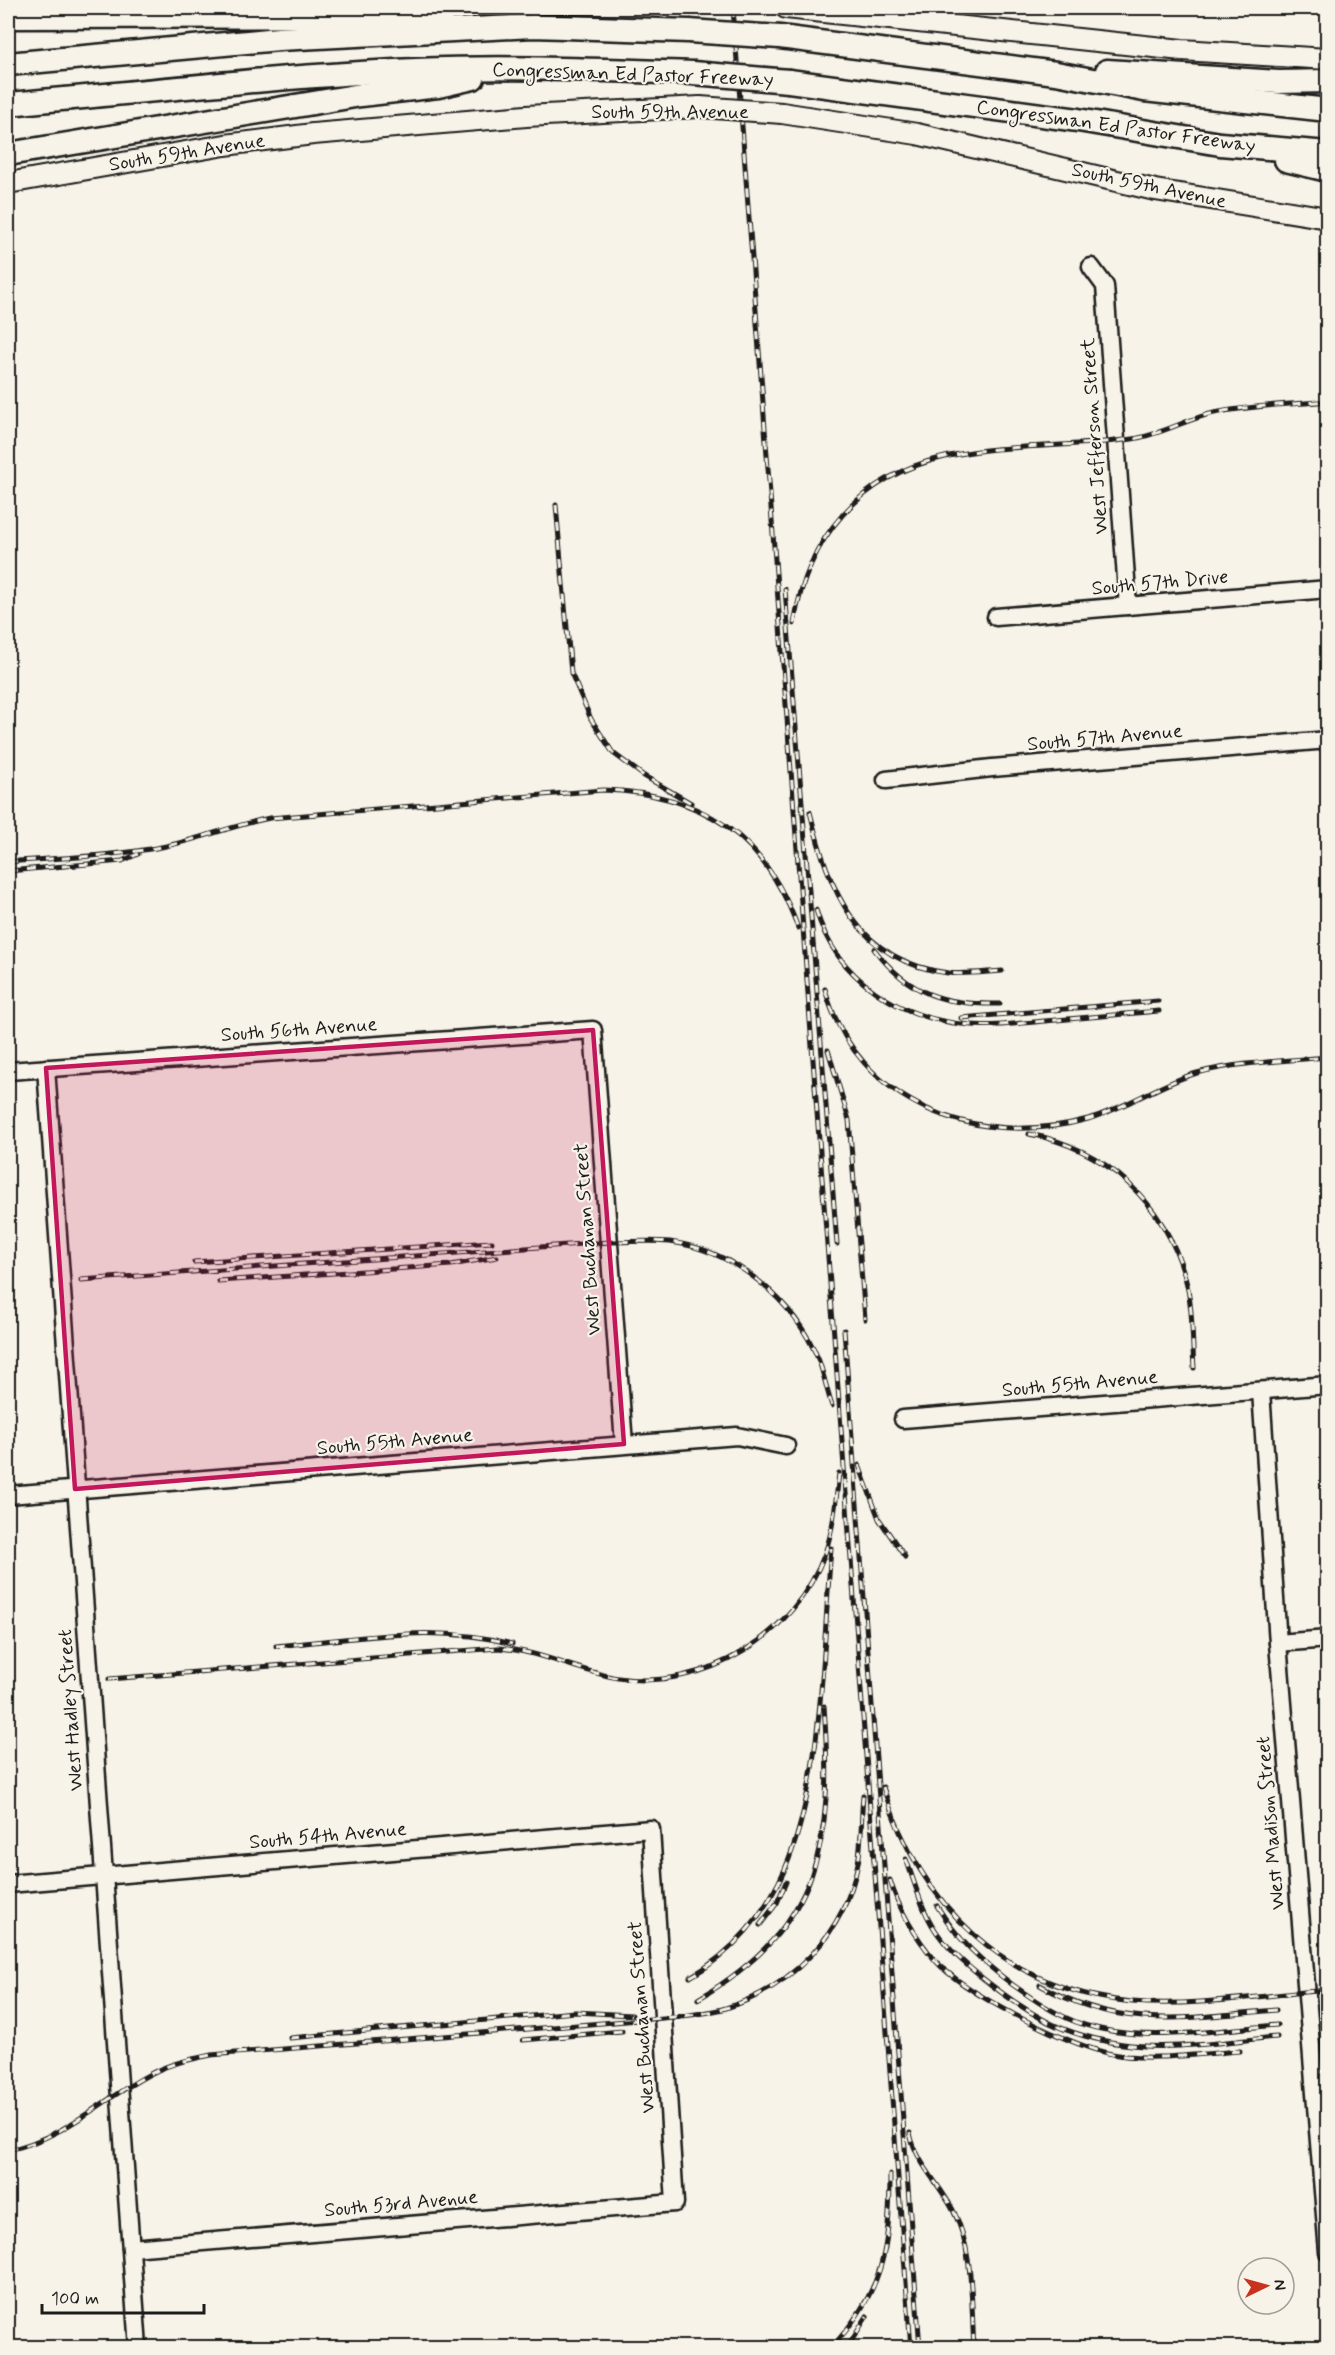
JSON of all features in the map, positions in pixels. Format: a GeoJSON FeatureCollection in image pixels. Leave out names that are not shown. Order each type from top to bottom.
{"type":"FeatureCollection","features":[{"type":"Feature","properties":{"kind":"highway"},"geometry":{"type":"LineString","coordinates":[[8,17],[462,16],[533,26]]}},
{"type":"Feature","properties":{"kind":"highway","name":"Congressman Ed Pastor Freeway"},"geometry":{"type":"LineString","coordinates":[[8,63],[279,39],[533,26],[689,31],[780,38],[1056,73],[1144,90],[1328,110]]}},
{"type":"Feature","properties":{"kind":"highway"},"geometry":{"type":"LineString","coordinates":[[8,154],[361,95],[438,86],[518,67]]}},
{"type":"Feature","properties":{"kind":"highway","name":"Congressman Ed Pastor Freeway"},"geometry":{"type":"LineString","coordinates":[[8,104],[327,75],[518,67],[693,73],[789,81],[1078,120],[1220,144],[1328,153]]}},
{"type":"Feature","properties":{"kind":"highway"},"geometry":{"type":"LineString","coordinates":[[1056,73],[1119,71],[1269,81],[1328,81]]}},
{"type":"Feature","properties":{"kind":"highway"},"geometry":{"type":"LineString","coordinates":[[1220,144],[1328,170]]}},
{"type":"Feature","properties":{"kind":"main road"},"geometry":{"type":"LineString","coordinates":[[786,8],[1182,50],[1328,59]]}},
{"type":"Feature","properties":{"kind":"main road","name":"South 59th Avenue"},"geometry":{"type":"LineString","coordinates":[[8,183],[225,145],[314,134],[538,115],[700,107],[782,113],[917,134],[1155,190],[1328,218]]}},
{"type":"Feature","properties":{"kind":"street","name":"West Jefferson Street"},"geometry":{"type":"LineString","coordinates":[[1091,267],[1105,286],[1128,606]]}},
{"type":"Feature","properties":{"kind":"street","name":"South 57th Drive"},"geometry":{"type":"LineString","coordinates":[[996,617],[1328,590]]}},
{"type":"Feature","properties":{"kind":"street","name":"South 57th Avenue"},"geometry":{"type":"LineString","coordinates":[[886,780],[992,768],[1328,740]]}},
{"type":"Feature","properties":{"kind":"street","name":"South 56th Avenue"},"geometry":{"type":"LineString","coordinates":[[8,1071],[593,1030]]}},
{"type":"Feature","properties":{"kind":"street","name":"West Buchanan Street"},"geometry":{"type":"LineString","coordinates":[[593,1030],[624,1444]]}},
{"type":"Feature","properties":{"kind":"street","name":"West Hadley Street"},"geometry":{"type":"LineString","coordinates":[[46,1068],[138,2348]]}},
{"type":"Feature","properties":{"kind":"street","name":"South 55th Avenue"},"geometry":{"type":"LineString","coordinates":[[903,1419],[1328,1385]]}},
{"type":"Feature","properties":{"kind":"street","name":"West Madison Street"},"geometry":{"type":"LineString","coordinates":[[1261,1391],[1278,1643],[1328,2252]]}},
{"type":"Feature","properties":{"kind":"street","name":"South 55th Avenue"},"geometry":{"type":"LineString","coordinates":[[8,1495],[737,1436],[786,1446]]}},
{"type":"Feature","properties":{"kind":"street"},"geometry":{"type":"LineString","coordinates":[[1278,1643],[1328,1639]]}},
{"type":"Feature","properties":{"kind":"street","name":"West Buchanan Street"},"geometry":{"type":"LineString","coordinates":[[651,1829],[675,2203]]}},
{"type":"Feature","properties":{"kind":"street","name":"South 54th Avenue"},"geometry":{"type":"LineString","coordinates":[[8,1884],[651,1829]]}},
{"type":"Feature","properties":{"kind":"street","name":"South 53rd Avenue"},"geometry":{"type":"LineString","coordinates":[[131,2248],[675,2203]]}},
{"type":"Feature","properties":{"kind":"highlighted area"},"geometry":{"type":"Polygon","coordinates":[[[593,1030],[624,1444],[75,1489],[46,1068],[593,1030]]]}},
{"type":"Feature","properties":{"kind":"railway"},"geometry":{"type":"LineString","coordinates":[[733,8],[911,2348]]}},
{"type":"Feature","properties":{"kind":"railway"},"geometry":{"type":"LineString","coordinates":[[794,624],[811,564],[825,538],[842,515],[887,479],[914,466],[945,457],[991,450],[1132,439],[1228,410],[1328,401]]}},
{"type":"Feature","properties":{"kind":"railway"},"geometry":{"type":"LineString","coordinates":[[556,505],[571,673],[591,719],[613,753],[644,776],[691,803]]}},
{"type":"Feature","properties":{"kind":"railway"},"geometry":{"type":"LineString","coordinates":[[785,589],[837,1244]]}},
{"type":"Feature","properties":{"kind":"railway"},"geometry":{"type":"LineString","coordinates":[[8,862],[97,856],[150,849],[270,818],[603,790],[638,793],[670,800],[699,810],[725,825],[748,844],[767,868],[784,895],[798,928]]}},
{"type":"Feature","properties":{"kind":"railway"},"geometry":{"type":"LineString","coordinates":[[810,812],[827,868],[838,894],[852,917],[869,937],[890,954],[916,966],[955,974],[1002,971]]}},
{"type":"Feature","properties":{"kind":"railway"},"geometry":{"type":"LineString","coordinates":[[8,871],[122,861],[138,854]]}},
{"type":"Feature","properties":{"kind":"railway"},"geometry":{"type":"LineString","coordinates":[[816,910],[826,935],[839,956],[855,975],[896,1005],[920,1015],[945,1021],[990,1026],[1159,1011]]}},
{"type":"Feature","properties":{"kind":"railway"},"geometry":{"type":"LineString","coordinates":[[874,949],[901,977],[930,994],[962,1002],[1000,1004]]}},
{"type":"Feature","properties":{"kind":"railway"},"geometry":{"type":"LineString","coordinates":[[825,989],[841,1029],[864,1063],[894,1089],[928,1109],[965,1122],[1005,1128],[1047,1127],[1088,1119],[1116,1109],[1169,1083],[1213,1069],[1262,1062],[1328,1057]]}},
{"type":"Feature","properties":{"kind":"railway"},"geometry":{"type":"LineString","coordinates":[[961,1018],[1158,1001]]}},
{"type":"Feature","properties":{"kind":"railway"},"geometry":{"type":"LineString","coordinates":[[828,1050],[849,1120],[865,1319]]}},
{"type":"Feature","properties":{"kind":"railway"},"geometry":{"type":"LineString","coordinates":[[1029,1134],[1057,1141],[1082,1152],[1106,1166],[1128,1183],[1146,1202],[1162,1225],[1185,1277],[1191,1310],[1194,1368]]}},
{"type":"Feature","properties":{"kind":"railway"},"geometry":{"type":"LineString","coordinates":[[194,1262],[492,1242]]}},
{"type":"Feature","properties":{"kind":"railway"},"geometry":{"type":"LineString","coordinates":[[81,1280],[610,1242],[670,1242],[694,1247],[739,1267],[778,1299],[795,1318],[808,1339],[819,1361],[832,1406]]}},
{"type":"Feature","properties":{"kind":"railway"},"geometry":{"type":"LineString","coordinates":[[218,1281],[451,1265],[497,1257]]}},
{"type":"Feature","properties":{"kind":"railway"},"geometry":{"type":"LineString","coordinates":[[844,1330],[920,2348]]}},
{"type":"Feature","properties":{"kind":"railway"},"geometry":{"type":"LineString","coordinates":[[859,1465],[879,1519],[905,1557]]}},
{"type":"Feature","properties":{"kind":"railway"},"geometry":{"type":"LineString","coordinates":[[109,1679],[498,1648],[529,1653],[618,1678],[651,1680],[683,1676],[714,1666],[743,1652],[769,1632],[792,1609],[811,1583],[825,1553],[833,1523],[839,1473]]}},
{"type":"Feature","properties":{"kind":"railway"},"geometry":{"type":"LineString","coordinates":[[690,1977],[720,1957],[758,1916],[785,1869],[798,1834],[807,1795],[819,1712],[831,1548]]}},
{"type":"Feature","properties":{"kind":"railway"},"geometry":{"type":"LineString","coordinates":[[276,1646],[394,1634],[454,1634],[512,1644]]}},
{"type":"Feature","properties":{"kind":"railway"},"geometry":{"type":"LineString","coordinates":[[698,1999],[739,1971],[771,1941],[795,1910],[811,1876],[821,1839],[826,1798],[827,1754],[824,1706]]}},
{"type":"Feature","properties":{"kind":"railway"},"geometry":{"type":"LineString","coordinates":[[883,1787],[899,1830],[920,1869],[945,1904],[974,1934],[1007,1960],[1045,1980],[1086,1994],[1132,2002],[1156,2003],[1205,2002],[1328,1990]]}},
{"type":"Feature","properties":{"kind":"railway"},"geometry":{"type":"LineString","coordinates":[[8,2150],[28,2145],[66,2127],[154,2072],[211,2055],[679,2016],[718,2010],[750,1999],[794,1971],[812,1954],[828,1934],[841,1912],[858,1863],[863,1795]]}},
{"type":"Feature","properties":{"kind":"railway"},"geometry":{"type":"LineString","coordinates":[[906,1859],[929,1920],[950,1949],[991,1984],[1048,2022],[1095,2039],[1142,2046],[1200,2045],[1277,2037]]}},
{"type":"Feature","properties":{"kind":"railway"},"geometry":{"type":"LineString","coordinates":[[890,1880],[908,1922],[935,1960],[968,1987],[1041,2028],[1088,2047],[1123,2056],[1173,2057],[1240,2051]]}},
{"type":"Feature","properties":{"kind":"railway"},"geometry":{"type":"LineString","coordinates":[[760,1925],[777,1903],[786,1882]]}},
{"type":"Feature","properties":{"kind":"railway"},"geometry":{"type":"LineString","coordinates":[[937,1906],[962,1940],[991,1967],[1036,2000],[1076,2022],[1100,2029],[1150,2034],[1176,2034],[1277,2025]]}},
{"type":"Feature","properties":{"kind":"railway"},"geometry":{"type":"LineString","coordinates":[[1040,1985],[1070,2000],[1099,2009],[1155,2018],[1184,2018],[1276,2010]]}},
{"type":"Feature","properties":{"kind":"railway"},"geometry":{"type":"LineString","coordinates":[[290,2038],[575,2012],[632,2015]]}},
{"type":"Feature","properties":{"kind":"railway"},"geometry":{"type":"LineString","coordinates":[[523,2040],[622,2031]]}},
{"type":"Feature","properties":{"kind":"railway"},"geometry":{"type":"LineString","coordinates":[[910,2133],[917,2154],[953,2210],[965,2242],[970,2277],[974,2348]]}},
{"type":"Feature","properties":{"kind":"railway"},"geometry":{"type":"LineString","coordinates":[[831,2348],[862,2308],[873,2288],[880,2268],[888,2225],[890,2174]]}},
{"type":"Feature","properties":{"kind":"railway"},"geometry":{"type":"LineString","coordinates":[[847,2348],[867,2316]]}}]}
